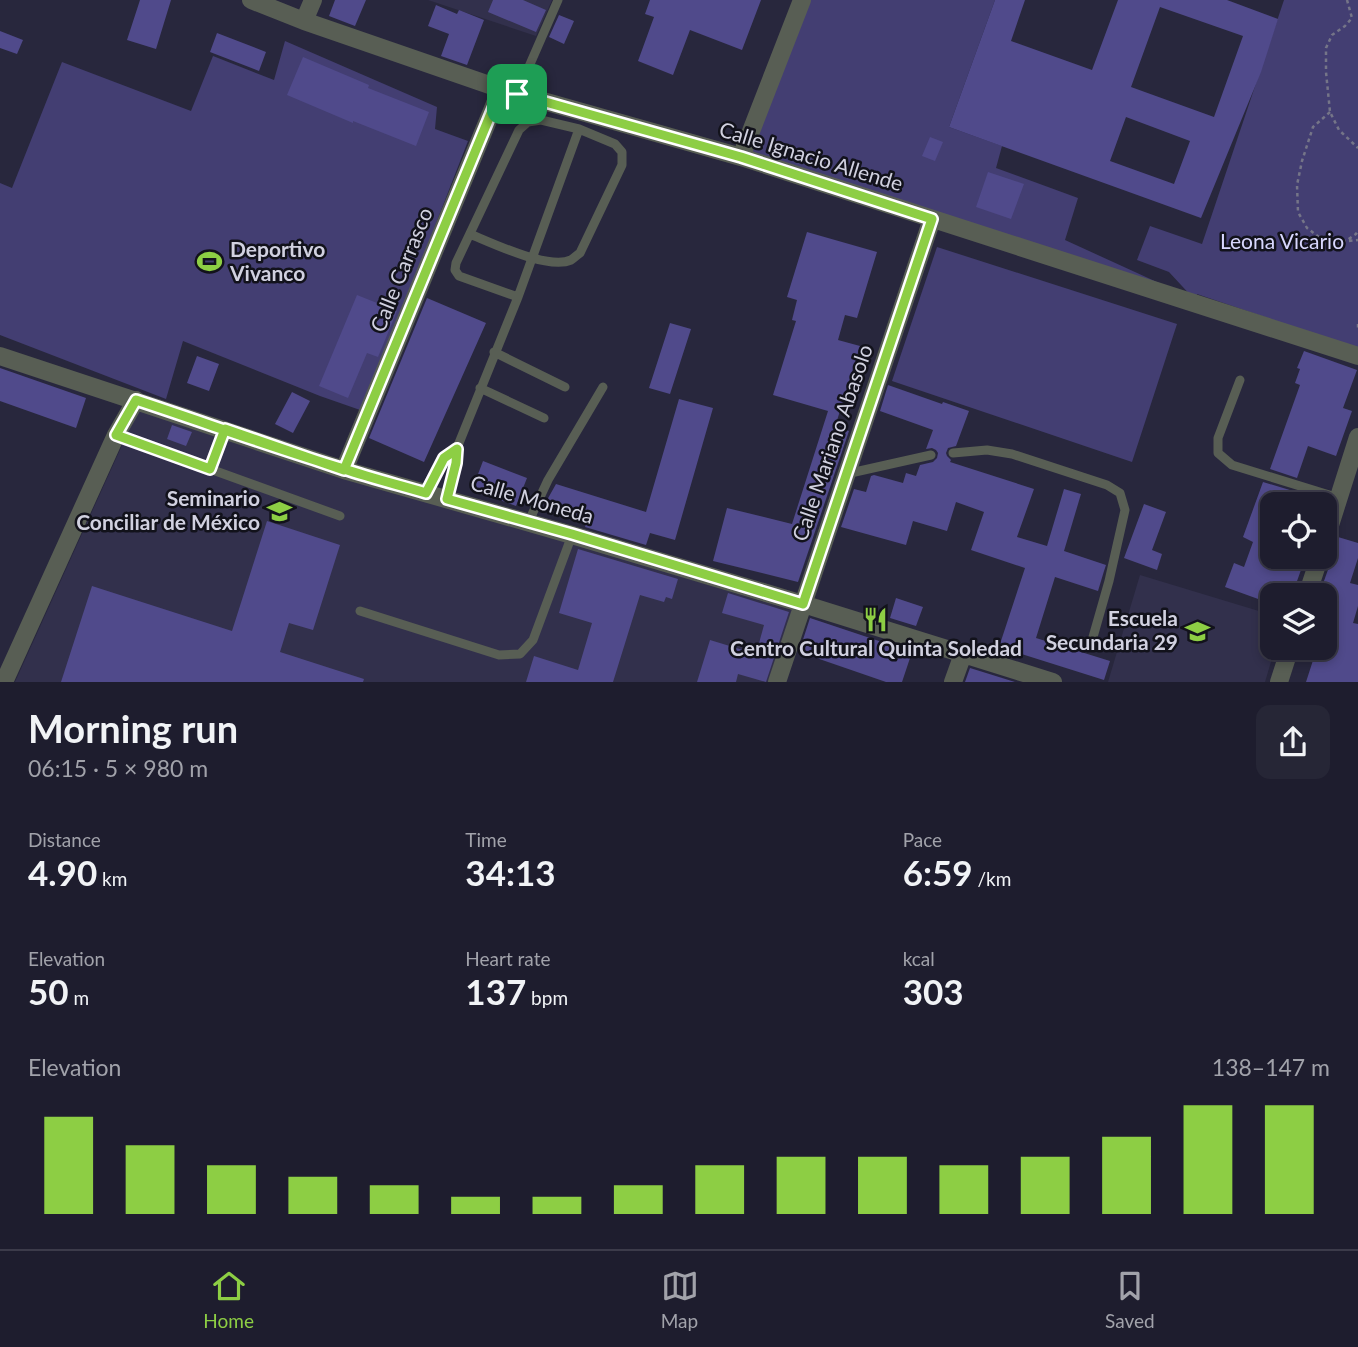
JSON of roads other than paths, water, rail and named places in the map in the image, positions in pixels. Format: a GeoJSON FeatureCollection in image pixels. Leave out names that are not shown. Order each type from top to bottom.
{"type":"FeatureCollection","features":[{"type":"Feature","properties":{"kind":"street","name":"Calle Ignacio Allende"},"geometry":{"type":"LineString","coordinates":[[251,0],[304,21],[509,91],[741,157],[1358,356]]}},
{"type":"Feature","properties":{"kind":"street"},"geometry":{"type":"LineString","coordinates":[[304,21],[313,0]]}},
{"type":"Feature","properties":{"kind":"street"},"geometry":{"type":"LineString","coordinates":[[741,157],[802,0]]}},
{"type":"Feature","properties":{"kind":"street","name":"Calle Carrasco"},"geometry":{"type":"LineString","coordinates":[[344,470],[509,91]]}},
{"type":"Feature","properties":{"kind":"street","name":"Calle Mariano Abasolo"},"geometry":{"type":"LineString","coordinates":[[777,682],[932,219]]}},
{"type":"Feature","properties":{"kind":"street","name":"Calle Moneda"},"geometry":{"type":"LineString","coordinates":[[0,356],[344,470],[572,534],[1053,682]]}},
{"type":"Feature","properties":{"kind":"street"},"geometry":{"type":"LineString","coordinates":[[4,682],[116,435],[136,400]]}},
{"type":"Feature","properties":{"kind":"street"},"geometry":{"type":"LineString","coordinates":[[1337,504],[1358,437]]}},
{"type":"Feature","properties":{"kind":"street"},"geometry":{"type":"LineString","coordinates":[[953,682],[963,654]]}},
{"type":"Feature","properties":{"kind":"street"},"geometry":{"type":"LineString","coordinates":[[1279,682],[1286,660]]}},
{"type":"Feature","properties":{"kind":"lane","name":"Calle Carrasco"},"geometry":{"type":"LineString","coordinates":[[509,91],[558,0]]}},
{"type":"Feature","properties":{"kind":"lane"},"geometry":{"type":"LineString","coordinates":[[470,234],[532,258],[558,262],[571,260],[580,253],[622,165],[622,152],[615,144],[579,130],[541,120],[528,122],[519,130],[456,262],[455,270],[459,276],[518,297]]}},
{"type":"Feature","properties":{"kind":"lane"},"geometry":{"type":"LineString","coordinates":[[447,499],[457,449],[518,297],[579,130]]}},
{"type":"Feature","properties":{"kind":"lane"},"geometry":{"type":"LineString","coordinates":[[494,352],[565,387]]}},
{"type":"Feature","properties":{"kind":"lane"},"geometry":{"type":"LineString","coordinates":[[1240,380],[1218,438],[1218,453],[1232,465],[1339,498]]}},
{"type":"Feature","properties":{"kind":"lane"},"geometry":{"type":"LineString","coordinates":[[527,523],[548,480],[603,387]]}},
{"type":"Feature","properties":{"kind":"lane"},"geometry":{"type":"LineString","coordinates":[[481,388],[544,418]]}},
{"type":"Feature","properties":{"kind":"lane"},"geometry":{"type":"LineString","coordinates":[[210,469],[225,429]]}},
{"type":"Feature","properties":{"kind":"lane"},"geometry":{"type":"LineString","coordinates":[[116,435],[340,516]]}},
{"type":"Feature","properties":{"kind":"lane"},"geometry":{"type":"LineString","coordinates":[[426,493],[444,458],[457,449]]}},
{"type":"Feature","properties":{"kind":"lane"},"geometry":{"type":"LineString","coordinates":[[953,453],[988,450],[1012,454],[1107,485],[1120,493],[1125,510],[1093,636]]}},
{"type":"Feature","properties":{"kind":"lane"},"geometry":{"type":"LineString","coordinates":[[846,474],[931,455]]}},
{"type":"Feature","properties":{"kind":"lane"},"geometry":{"type":"LineString","coordinates":[[360,611],[499,655],[520,654],[533,640],[572,534]]}},
{"type":"Feature","properties":{"kind":"place","name":"Deportivo Vivanco"},"geometry":{"type":"Point","coordinates":[210,262]}},
{"type":"Feature","properties":{"kind":"place","name":"Seminario Conciliar de México"},"geometry":{"type":"Point","coordinates":[280,511]}},
{"type":"Feature","properties":{"kind":"place","name":"Centro Cultural Quinta Soledad"},"geometry":{"type":"Point","coordinates":[876,620]}},
{"type":"Feature","properties":{"kind":"place","name":"Escuela Secundaria 29"},"geometry":{"type":"Point","coordinates":[1198,631]}},
{"type":"Feature","properties":{"kind":"park label","name":"Leona Vicario"},"geometry":{"type":"Point","coordinates":[1282,242]}}]}
